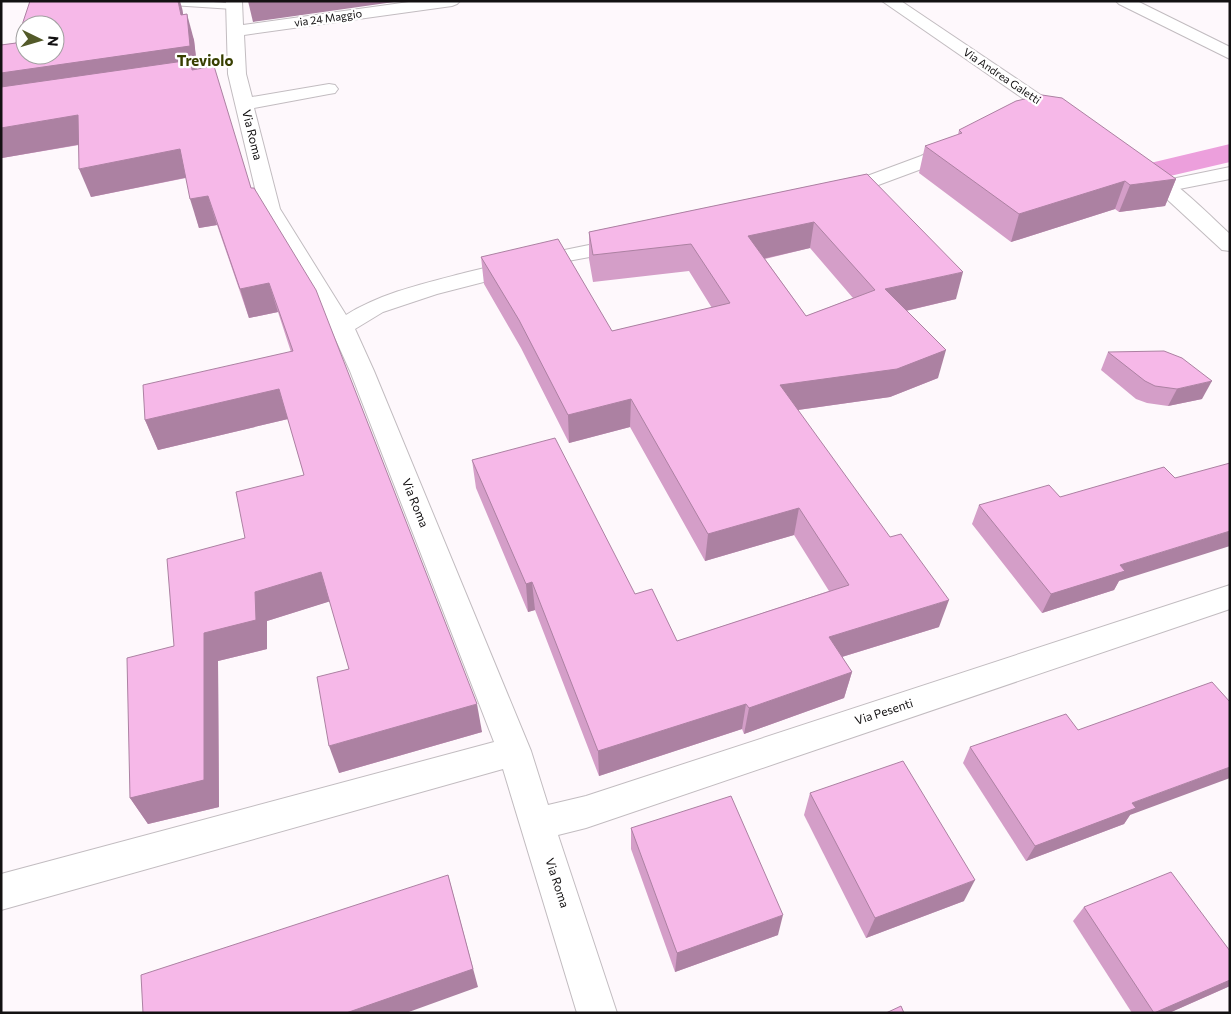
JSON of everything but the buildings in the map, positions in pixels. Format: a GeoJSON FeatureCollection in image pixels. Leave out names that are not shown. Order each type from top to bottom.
{"type":"FeatureCollection","features":[{"type":"Feature","properties":{"kind":"street","name":"via 24 Maggio"},"geometry":{"type":"LineString","coordinates":[[235,31],[452,1]]}},
{"type":"Feature","properties":{"kind":"street","name":"Via Andrea Galetti"},"geometry":{"type":"LineString","coordinates":[[890,1],[1080,130]]}},
{"type":"Feature","properties":{"kind":"street"},"geometry":{"type":"LineString","coordinates":[[1124,1],[1230,54]]}},
{"type":"Feature","properties":{"kind":"street","name":"Via Roma"},"geometry":{"type":"LineString","coordinates":[[234,4],[235,31],[227,75],[244,104],[270,209],[342,327],[370,390],[514,751],[597,1013]]}},
{"type":"Feature","properties":{"kind":"street"},"geometry":{"type":"LineString","coordinates":[[244,104],[328,89]]}},
{"type":"Feature","properties":{"kind":"street"},"geometry":{"type":"LineString","coordinates":[[1025,116],[1052,110]]}},
{"type":"Feature","properties":{"kind":"street"},"geometry":{"type":"LineString","coordinates":[[825,198],[928,160],[973,137]]}},
{"type":"Feature","properties":{"kind":"street"},"geometry":{"type":"LineString","coordinates":[[1125,161],[1164,186],[1230,245]]}},
{"type":"Feature","properties":{"kind":"street"},"geometry":{"type":"LineString","coordinates":[[1164,186],[1230,173]]}},
{"type":"Feature","properties":{"kind":"street"},"geometry":{"type":"LineString","coordinates":[[342,327],[375,307],[429,290],[556,257],[642,241]]}},
{"type":"Feature","properties":{"kind":"street","name":"Via Pesenti"},"geometry":{"type":"LineString","coordinates":[[538,824],[586,812],[1230,596]]}},
{"type":"Feature","properties":{"kind":"street"},"geometry":{"type":"LineString","coordinates":[[1,892],[514,751]]}},
{"type":"Feature","properties":{"kind":"lane"},"geometry":{"type":"LineString","coordinates":[[156,1],[234,4]]}},
{"type":"Feature","properties":{"kind":"waterway"},"geometry":{"type":"LineString","coordinates":[[1153,171],[1230,153]]}},
{"type":"Feature","properties":{"kind":"district","name":"Treviolo"},"geometry":{"type":"Point","coordinates":[205,61]}}]}
